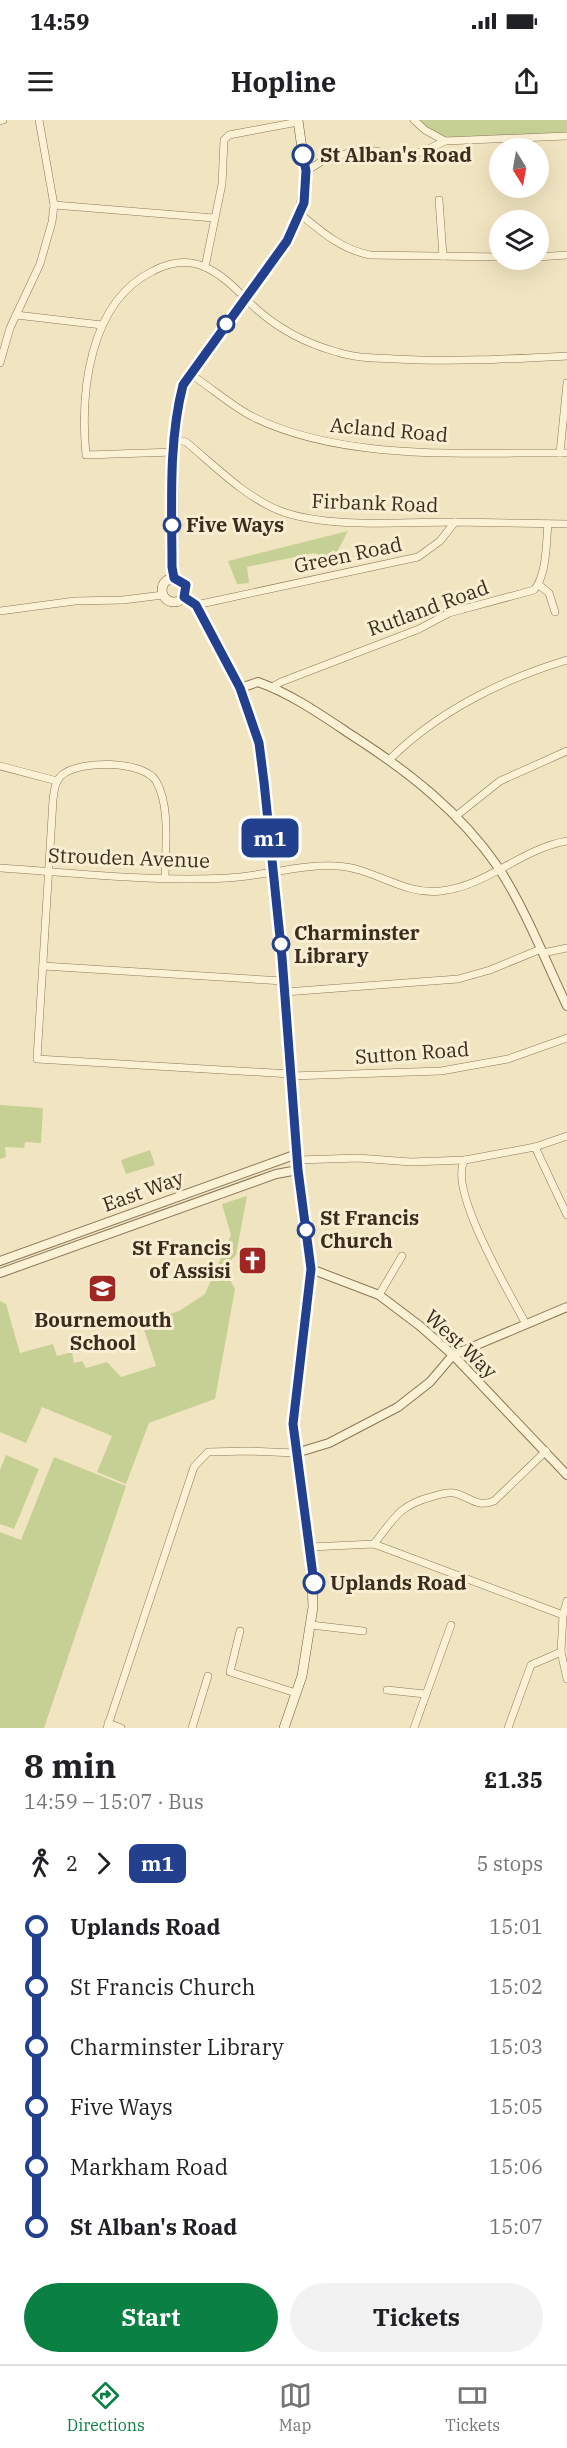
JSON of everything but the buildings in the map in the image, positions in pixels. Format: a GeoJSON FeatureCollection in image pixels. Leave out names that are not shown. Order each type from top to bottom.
{"type":"FeatureCollection","features":[{"type":"Feature","properties":{"kind":"main road"},"geometry":{"type":"LineString","coordinates":[[174,578],[174,452],[177,410],[183,385],[287,241],[300,214],[306,171],[298,121]]}},
{"type":"Feature","properties":{"kind":"main road"},"geometry":{"type":"LineString","coordinates":[[174,578],[164,583],[163,595],[172,602],[184,597]]}},
{"type":"Feature","properties":{"kind":"main road"},"geometry":{"type":"LineString","coordinates":[[174,578],[186,585],[184,597]]}},
{"type":"Feature","properties":{"kind":"main road"},"geometry":{"type":"LineString","coordinates":[[184,597],[196,605],[240,688],[259,743],[284,981],[298,1170],[311,1269],[293,1424],[314,1579],[311,1625],[296,1693],[284,1728]]}},
{"type":"Feature","properties":{"kind":"street"},"geometry":{"type":"LineString","coordinates":[[0,363],[16,315],[40,264],[52,222],[54,205],[39,120]]}},
{"type":"Feature","properties":{"kind":"street"},"geometry":{"type":"LineString","coordinates":[[414,120],[424,130],[445,141]]}},
{"type":"Feature","properties":{"kind":"street"},"geometry":{"type":"LineString","coordinates":[[205,267],[222,184],[225,137],[298,121]]}},
{"type":"Feature","properties":{"kind":"street"},"geometry":{"type":"LineString","coordinates":[[306,171],[341,153],[362,149],[399,155],[422,152],[445,141],[567,135]]}},
{"type":"Feature","properties":{"kind":"street"},"geometry":{"type":"LineString","coordinates":[[439,200],[443,256]]}},
{"type":"Feature","properties":{"kind":"street"},"geometry":{"type":"LineString","coordinates":[[54,205],[214,218]]}},
{"type":"Feature","properties":{"kind":"street"},"geometry":{"type":"LineString","coordinates":[[300,214],[333,241],[353,251],[370,255],[489,257]]}},
{"type":"Feature","properties":{"kind":"street"},"geometry":{"type":"LineString","coordinates":[[549,256],[567,255]]}},
{"type":"Feature","properties":{"kind":"street"},"geometry":{"type":"LineString","coordinates":[[174,452],[86,455],[84,415],[87,387],[102,325],[120,297],[144,275],[170,263],[186,262],[205,267],[289,333],[316,345],[350,355],[459,362],[567,356]]}},
{"type":"Feature","properties":{"kind":"street"},"geometry":{"type":"LineString","coordinates":[[16,315],[102,325]]}},
{"type":"Feature","properties":{"kind":"street","name":"Acland Road"},"geometry":{"type":"LineString","coordinates":[[190,374],[234,407],[255,418],[301,436],[338,445],[404,451],[564,453]]}},
{"type":"Feature","properties":{"kind":"street"},"geometry":{"type":"LineString","coordinates":[[564,453],[567,383]]}},
{"type":"Feature","properties":{"kind":"street","name":"Firbank Road"},"geometry":{"type":"LineString","coordinates":[[175,439],[186,442],[260,501],[293,515],[327,520],[455,522]]}},
{"type":"Feature","properties":{"kind":"street"},"geometry":{"type":"LineString","coordinates":[[455,522],[567,524]]}},
{"type":"Feature","properties":{"kind":"street","name":"Green Road"},"geometry":{"type":"LineString","coordinates":[[196,605],[418,557],[440,541],[455,522]]}},
{"type":"Feature","properties":{"kind":"street"},"geometry":{"type":"LineString","coordinates":[[548,524],[539,585],[549,593],[555,612]]}},
{"type":"Feature","properties":{"kind":"street","name":"Rutland Road"},"geometry":{"type":"LineString","coordinates":[[272,687],[419,629],[449,613],[534,590],[539,585]]}},
{"type":"Feature","properties":{"kind":"street"},"geometry":{"type":"LineString","coordinates":[[0,611],[75,601],[123,600],[163,595]]}},
{"type":"Feature","properties":{"kind":"street"},"geometry":{"type":"LineString","coordinates":[[389,760],[443,716],[509,681],[567,660]]}},
{"type":"Feature","properties":{"kind":"street"},"geometry":{"type":"LineString","coordinates":[[240,688],[258,682],[272,687],[389,760],[456,816],[498,868],[542,951],[567,1006]]}},
{"type":"Feature","properties":{"kind":"street"},"geometry":{"type":"LineString","coordinates":[[456,816],[501,781],[567,751]]}},
{"type":"Feature","properties":{"kind":"street"},"geometry":{"type":"LineString","coordinates":[[165,878],[163,802],[157,783],[149,772],[129,767],[81,765],[61,775],[57,781],[53,800],[43,966],[284,981]]}},
{"type":"Feature","properties":{"kind":"street"},"geometry":{"type":"LineString","coordinates":[[0,766],[57,781]]}},
{"type":"Feature","properties":{"kind":"street","name":"Strouden Avenue"},"geometry":{"type":"LineString","coordinates":[[0,868],[165,878],[227,878],[333,866],[355,867],[387,883],[414,890],[438,892],[463,888],[535,851],[567,841]]}},
{"type":"Feature","properties":{"kind":"street"},"geometry":{"type":"LineString","coordinates":[[285,992],[458,979],[542,951],[567,948]]}},
{"type":"Feature","properties":{"kind":"street","name":"Sutton Road"},"geometry":{"type":"LineString","coordinates":[[43,966],[37,1059],[291,1075],[441,1071],[508,1059],[567,1038]]}},
{"type":"Feature","properties":{"kind":"street"},"geometry":{"type":"LineString","coordinates":[[298,1157],[411,1162],[465,1160],[535,1147],[567,1136]]}},
{"type":"Feature","properties":{"kind":"street"},"geometry":{"type":"LineString","coordinates":[[535,1147],[567,1215]]}},
{"type":"Feature","properties":{"kind":"street","name":"East Way"},"geometry":{"type":"LineString","coordinates":[[0,1261],[298,1157]]}},
{"type":"Feature","properties":{"kind":"street"},"geometry":{"type":"LineString","coordinates":[[465,1160],[462,1168],[470,1214],[526,1324]]}},
{"type":"Feature","properties":{"kind":"street","name":"East Way"},"geometry":{"type":"LineString","coordinates":[[0,1273],[276,1174],[298,1170]]}},
{"type":"Feature","properties":{"kind":"street"},"geometry":{"type":"LineString","coordinates":[[379,1295],[402,1256]]}},
{"type":"Feature","properties":{"kind":"street","name":"West Way"},"geometry":{"type":"LineString","coordinates":[[311,1269],[379,1295],[453,1355],[567,1474]]}},
{"type":"Feature","properties":{"kind":"street"},"geometry":{"type":"LineString","coordinates":[[122,1728],[107,1726],[194,1467],[208,1452],[249,1451],[296,1454],[329,1443],[398,1407],[430,1382],[453,1355],[567,1307]]}},
{"type":"Feature","properties":{"kind":"street"},"geometry":{"type":"LineString","coordinates":[[374,1544],[404,1506],[444,1493],[454,1493],[484,1505],[494,1500],[546,1451]]}},
{"type":"Feature","properties":{"kind":"street"},"geometry":{"type":"LineString","coordinates":[[310,1547],[374,1544],[563,1615]]}},
{"type":"Feature","properties":{"kind":"street"},"geometry":{"type":"LineString","coordinates":[[567,1601],[563,1615],[561,1652],[567,1679]]}},
{"type":"Feature","properties":{"kind":"street"},"geometry":{"type":"LineString","coordinates":[[311,1625],[363,1631]]}},
{"type":"Feature","properties":{"kind":"street"},"geometry":{"type":"LineString","coordinates":[[414,1728],[451,1625]]}},
{"type":"Feature","properties":{"kind":"street"},"geometry":{"type":"LineString","coordinates":[[240,1631],[230,1672],[296,1693]]}},
{"type":"Feature","properties":{"kind":"street"},"geometry":{"type":"LineString","coordinates":[[508,1728],[531,1665],[561,1652]]}},
{"type":"Feature","properties":{"kind":"street"},"geometry":{"type":"LineString","coordinates":[[192,1728],[208,1676]]}},
{"type":"Feature","properties":{"kind":"street"},"geometry":{"type":"LineString","coordinates":[[387,1690],[425,1694]]}},
{"type":"Feature","properties":{"kind":"green space"},"geometry":{"type":"Polygon","coordinates":[[[414,120],[567,120],[567,136],[440,141],[414,120]]]}},
{"type":"Feature","properties":{"kind":"green space"},"geometry":{"type":"Polygon","coordinates":[[[348,531],[337,552],[332,550],[334,556],[325,557],[314,553],[247,567],[249,583],[237,584],[228,561],[348,531]]]}},
{"type":"Feature","properties":{"kind":"green space"},"geometry":{"type":"Polygon","coordinates":[[[0,1105],[43,1108],[41,1143],[25,1142],[24,1148],[5,1147],[6,1157],[0,1159],[0,1105]]]}},
{"type":"Feature","properties":{"kind":"green space"},"geometry":{"type":"Polygon","coordinates":[[[150,1150],[155,1165],[126,1174],[121,1160],[150,1150]]]}},
{"type":"Feature","properties":{"kind":"green space"},"geometry":{"type":"Polygon","coordinates":[[[247,1196],[236,1255],[227,1265],[227,1274],[235,1289],[215,1399],[149,1423],[126,1484],[97,1472],[112,1436],[42,1407],[26,1443],[0,1432],[0,1301],[6,1304],[20,1353],[53,1344],[57,1356],[72,1352],[74,1363],[82,1361],[86,1368],[107,1362],[121,1377],[156,1366],[142,1323],[179,1311],[205,1294],[231,1235],[222,1204],[247,1196]]]}},
{"type":"Feature","properties":{"kind":"green space"},"geometry":{"type":"Polygon","coordinates":[[[6,1455],[39,1469],[14,1529],[0,1524],[0,1470],[6,1455]]]}},
{"type":"Feature","properties":{"kind":"green space"},"geometry":{"type":"Polygon","coordinates":[[[54,1457],[126,1486],[44,1728],[0,1728],[0,1532],[21,1540],[54,1457]]]}},
{"type":"Feature","properties":{"kind":"bus line","name":"m1"},"geometry":{"type":"LineString","coordinates":[[303,155],[306,171],[304,203],[287,241],[201,357],[183,385],[177,410],[174,452],[172,567],[174,578],[183,581],[186,585],[187,590],[184,597],[196,605],[222,650],[254,723],[259,743],[282,957],[298,1170],[311,1269],[293,1424],[314,1583]]}},
{"type":"Feature","properties":{"kind":"place","name":"St Alban's Road"},"geometry":{"type":"Point","coordinates":[303,155]}},
{"type":"Feature","properties":{"kind":"place","name":"Five Ways"},"geometry":{"type":"Point","coordinates":[172,525]}},
{"type":"Feature","properties":{"kind":"place","name":"Charminster Library"},"geometry":{"type":"Point","coordinates":[281,944]}},
{"type":"Feature","properties":{"kind":"place","name":"St Francis Church"},"geometry":{"type":"Point","coordinates":[306,1230]}},
{"type":"Feature","properties":{"kind":"place","name":"St Francis of Assisi"},"geometry":{"type":"Point","coordinates":[252,1260]}},
{"type":"Feature","properties":{"kind":"place","name":"Bournemouth School"},"geometry":{"type":"Point","coordinates":[103,1289]}},
{"type":"Feature","properties":{"kind":"place","name":"Uplands Road"},"geometry":{"type":"Point","coordinates":[314,1583]}}]}
